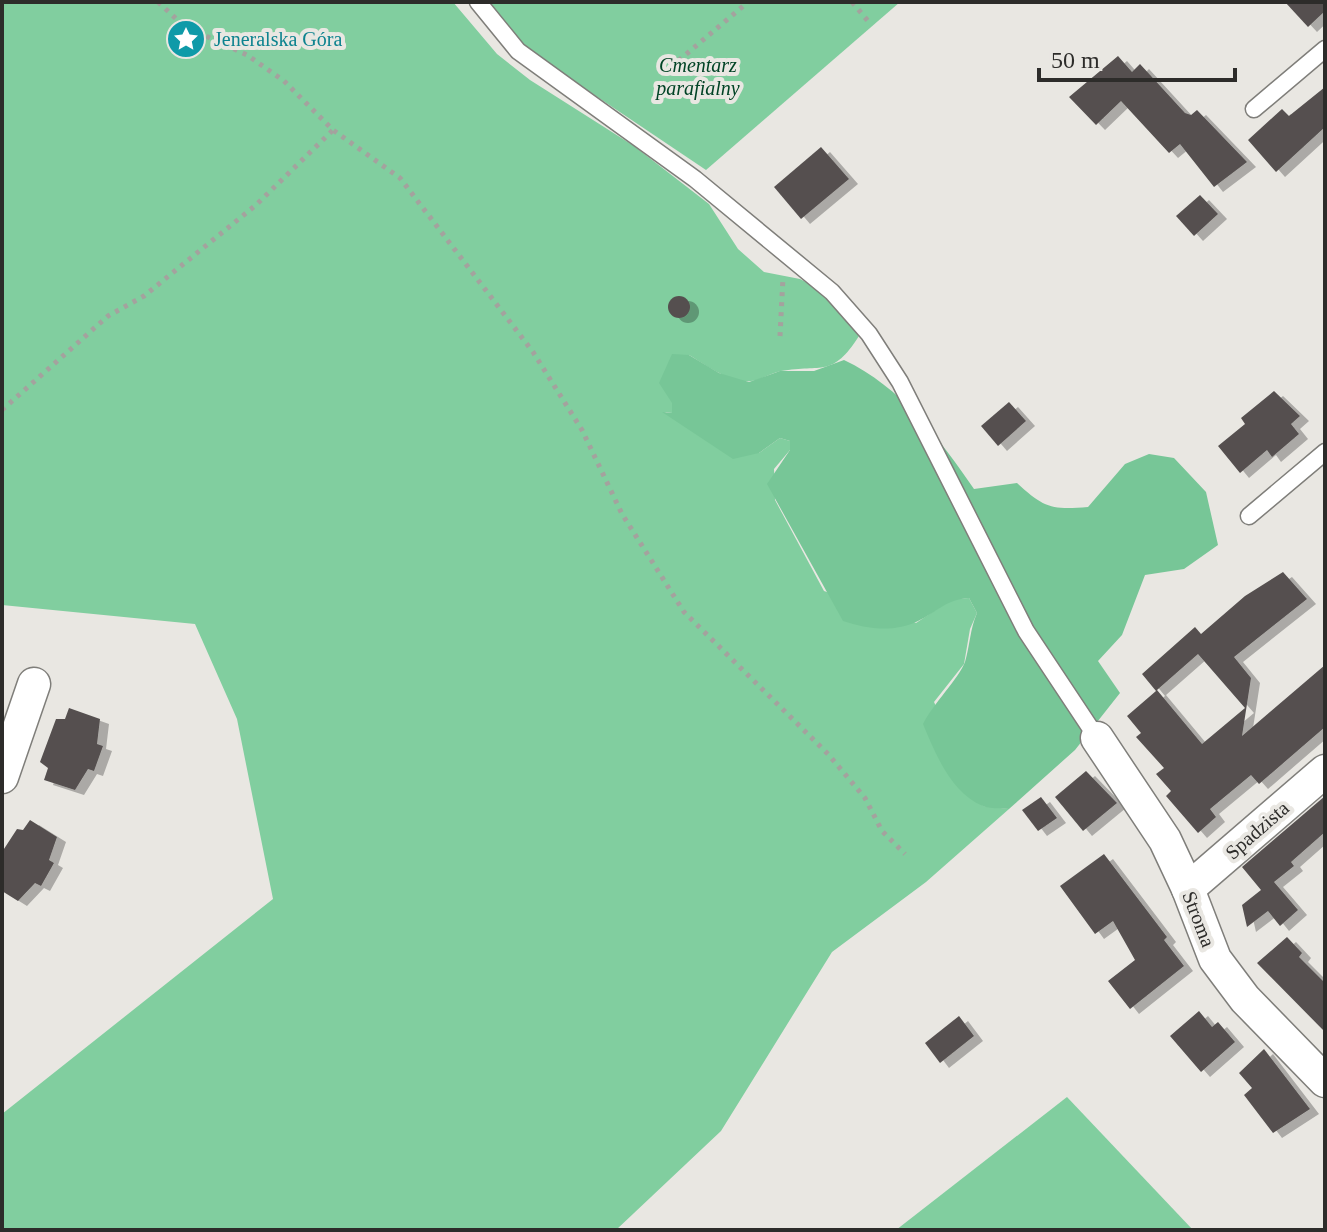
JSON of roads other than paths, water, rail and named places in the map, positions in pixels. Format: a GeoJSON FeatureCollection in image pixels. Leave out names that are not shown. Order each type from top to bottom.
{"type":"FeatureCollection","features":[{"type":"Feature","properties":{"kind":"street"},"geometry":{"type":"LineString","coordinates":[[2,777],[34,684]]}},
{"type":"Feature","properties":{"kind":"street","name":"Stroma"},"geometry":{"type":"LineString","coordinates":[[1097,738],[1165,840],[1215,959],[1245,999],[1325,1081]]}},
{"type":"Feature","properties":{"kind":"street","name":"Spadzista"},"geometry":{"type":"LineString","coordinates":[[1188,889],[1325,771]]}},
{"type":"Feature","properties":{"kind":"lane"},"geometry":{"type":"LineString","coordinates":[[478,2],[518,51],[661,154],[784,252],[832,292],[869,334],[900,382],[1026,631],[1097,738]]}},
{"type":"Feature","properties":{"kind":"lane"},"geometry":{"type":"LineString","coordinates":[[1254,109],[1325,49]]}},
{"type":"Feature","properties":{"kind":"lane"},"geometry":{"type":"LineString","coordinates":[[1249,516],[1325,452]]}},
{"type":"Feature","properties":{"kind":"place","name":"Jeneralska Góra"},"geometry":{"type":"Point","coordinates":[186,39]}},
{"type":"Feature","properties":{"kind":"park label","name":"Cmentarz parafialny"},"geometry":{"type":"Point","coordinates":[698,76]}}]}
